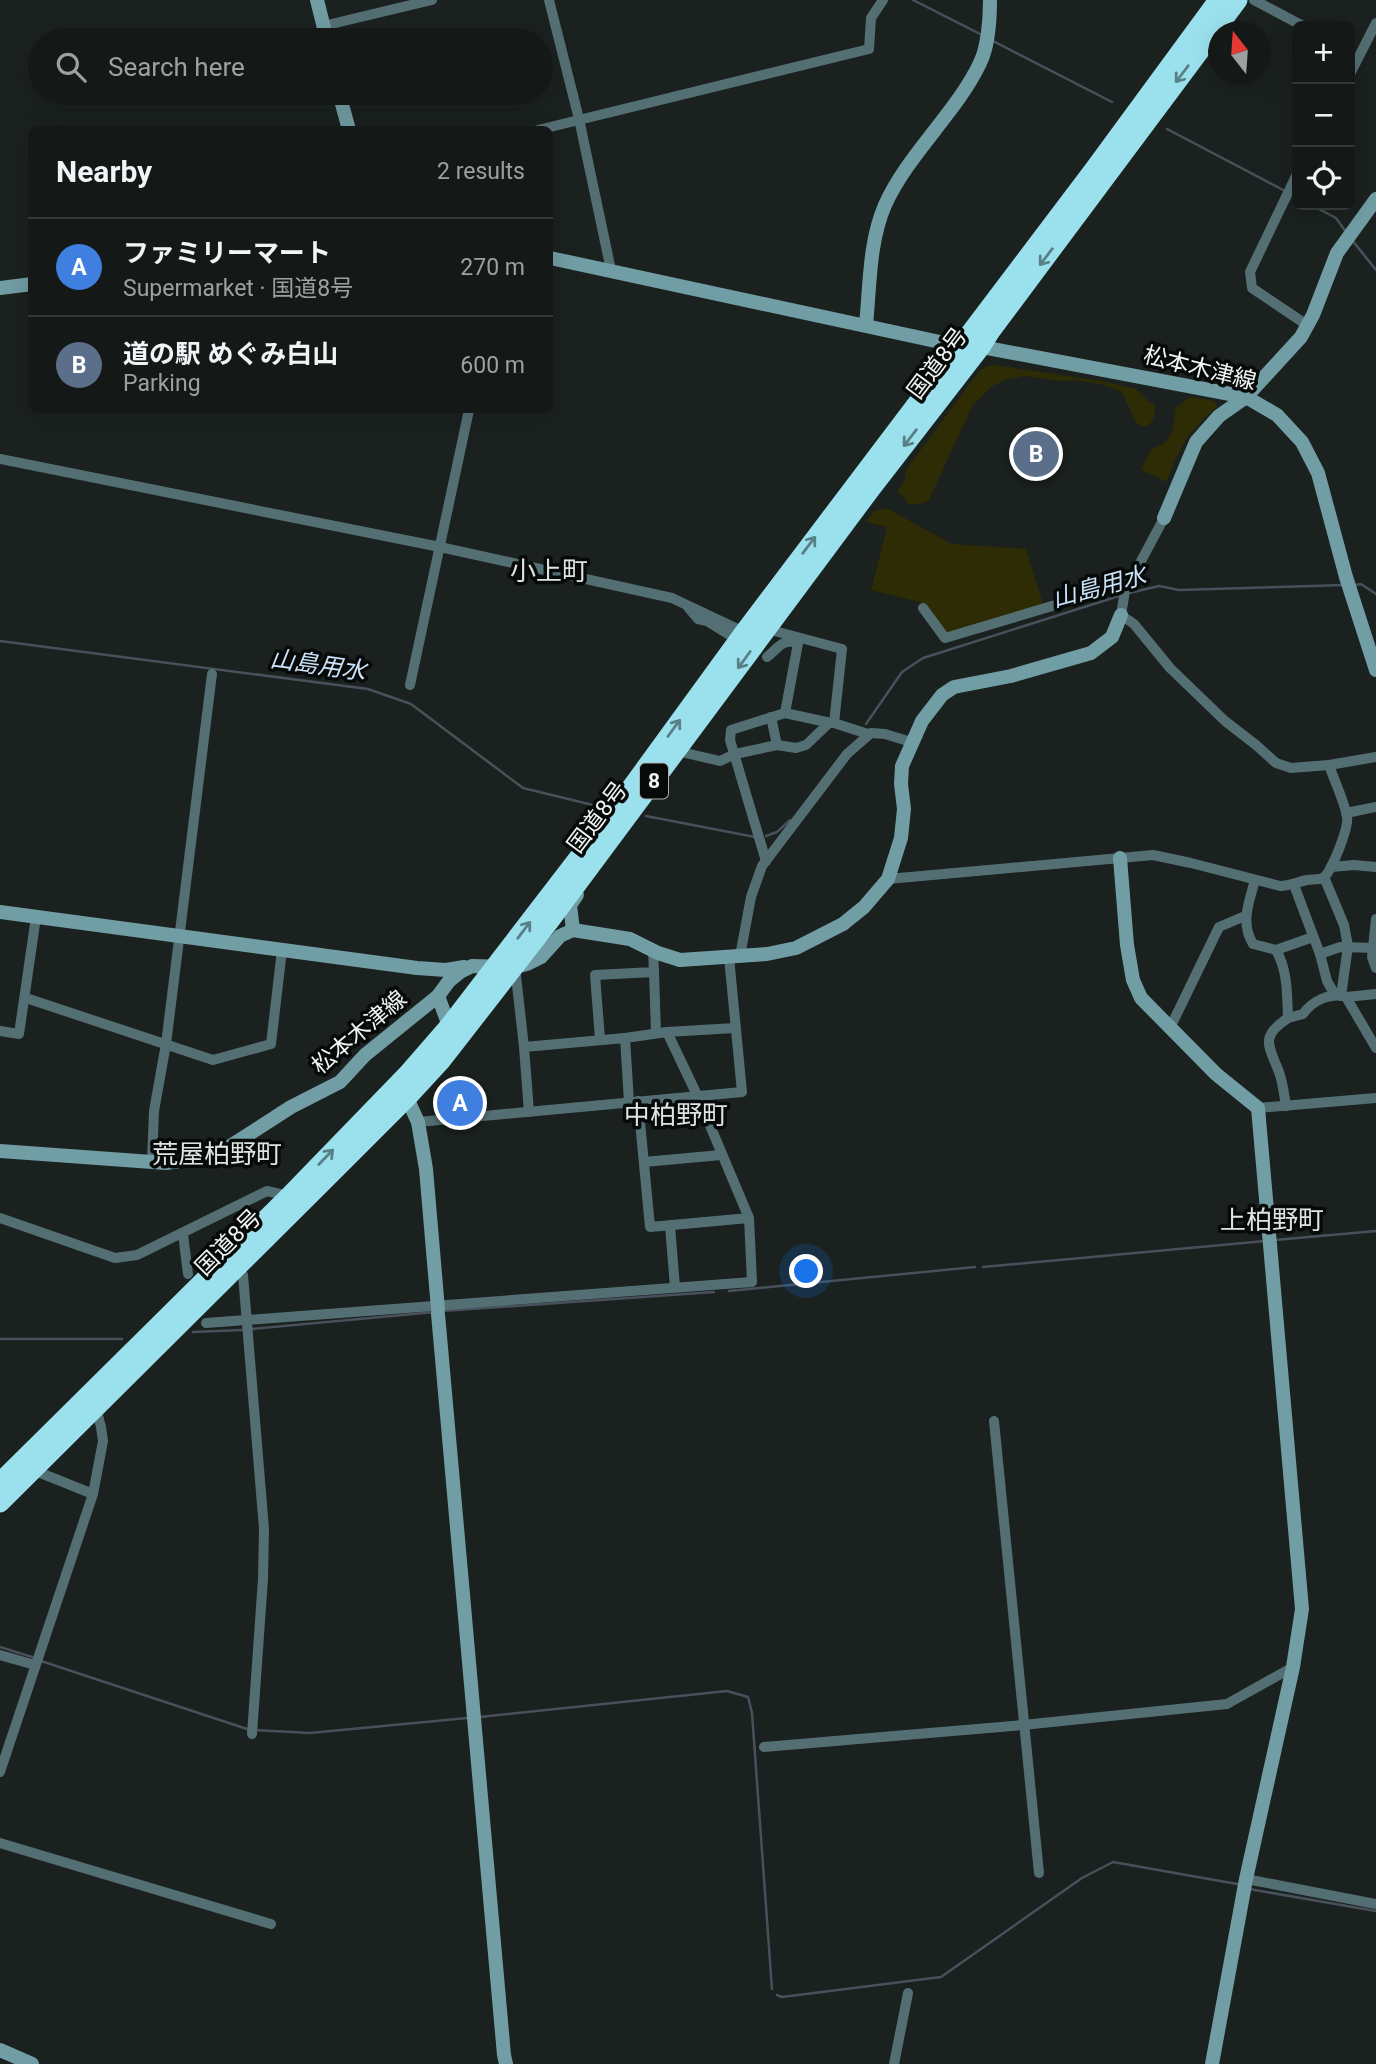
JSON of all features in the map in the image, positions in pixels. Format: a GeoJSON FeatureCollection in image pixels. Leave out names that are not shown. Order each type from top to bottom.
{"type":"FeatureCollection","features":[{"type":"Feature","properties":{"kind":"highway","name":"国道8号"},"geometry":{"type":"LineString","coordinates":[[0,1503],[442,1060],[736,633],[1094,169],[1218,0]]}},
{"type":"Feature","properties":{"kind":"highway","name":"国道8号"},"geometry":{"type":"LineString","coordinates":[[0,1482],[289,1196],[409,1072],[506,966],[617,831],[1238,0]]}},
{"type":"Feature","properties":{"kind":"street"},"geometry":{"type":"LineString","coordinates":[[317,0],[324,28]]}},
{"type":"Feature","properties":{"kind":"street"},"geometry":{"type":"LineString","coordinates":[[341,28],[432,0]]}},
{"type":"Feature","properties":{"kind":"street"},"geometry":{"type":"LineString","coordinates":[[549,0],[579,119],[611,270]]}},
{"type":"Feature","properties":{"kind":"street"},"geometry":{"type":"LineString","coordinates":[[553,126],[869,50],[871,19],[883,0]]}},
{"type":"Feature","properties":{"kind":"street"},"geometry":{"type":"LineString","coordinates":[[866,325],[875,230],[886,202],[903,174],[981,61],[990,0]]}},
{"type":"Feature","properties":{"kind":"street"},"geometry":{"type":"LineString","coordinates":[[1254,0],[1294,21]]}},
{"type":"Feature","properties":{"kind":"street"},"geometry":{"type":"LineString","coordinates":[[1355,53],[1376,23]]}},
{"type":"Feature","properties":{"kind":"street"},"geometry":{"type":"LineString","coordinates":[[342,105],[348,126]]}},
{"type":"Feature","properties":{"kind":"street"},"geometry":{"type":"LineString","coordinates":[[1292,185],[1250,272],[1252,288],[1307,326]]}},
{"type":"Feature","properties":{"kind":"street"},"geometry":{"type":"LineString","coordinates":[[0,912],[446,970],[527,964],[541,957],[560,936],[573,930],[630,939],[680,960],[767,954],[796,948],[820,936],[843,924],[864,907],[888,880],[901,838],[904,810],[902,766],[922,720],[942,695],[954,687],[1011,676],[1091,653],[1112,636],[1121,615],[1124,596],[1164,519],[1196,443],[1219,416],[1246,397],[1301,337],[1313,316],[1336,253],[1376,199]]}},
{"type":"Feature","properties":{"kind":"street","name":"松本木津線"},"geometry":{"type":"LineString","coordinates":[[553,259],[940,342],[961,343],[1246,397],[1277,415],[1302,442],[1318,473],[1376,670]]}},
{"type":"Feature","properties":{"kind":"street"},"geometry":{"type":"LineString","coordinates":[[0,288],[28,284]]}},
{"type":"Feature","properties":{"kind":"street"},"geometry":{"type":"LineString","coordinates":[[410,685],[468,413]]}},
{"type":"Feature","properties":{"kind":"street"},"geometry":{"type":"LineString","coordinates":[[0,458],[440,547],[672,598],[736,633]]}},
{"type":"Feature","properties":{"kind":"street"},"geometry":{"type":"LineString","coordinates":[[923,608],[945,638],[1098,592],[1132,579]]}},
{"type":"Feature","properties":{"kind":"street"},"geometry":{"type":"LineString","coordinates":[[685,604],[698,619],[736,633]]}},
{"type":"Feature","properties":{"kind":"street"},"geometry":{"type":"LineString","coordinates":[[1121,615],[1134,624],[1170,668],[1225,721],[1276,763],[1286,768],[1329,765],[1376,757]]}},
{"type":"Feature","properties":{"kind":"street"},"geometry":{"type":"LineString","coordinates":[[767,629],[798,640],[842,649],[833,723]]}},
{"type":"Feature","properties":{"kind":"street"},"geometry":{"type":"LineString","coordinates":[[767,657],[781,644],[798,640]]}},
{"type":"Feature","properties":{"kind":"street"},"geometry":{"type":"LineString","coordinates":[[785,713],[798,640]]}},
{"type":"Feature","properties":{"kind":"street"},"geometry":{"type":"LineString","coordinates":[[152,1161],[153,1120],[166,1044],[212,674]]}},
{"type":"Feature","properties":{"kind":"street"},"geometry":{"type":"LineString","coordinates":[[766,861],[730,740],[731,730],[785,713],[911,742]]}},
{"type":"Feature","properties":{"kind":"street"},"geometry":{"type":"LineString","coordinates":[[771,717],[777,745]]}},
{"type":"Feature","properties":{"kind":"street"},"geometry":{"type":"LineString","coordinates":[[677,751],[720,761],[734,754],[777,745],[796,748],[806,745],[829,723],[833,723]]}},
{"type":"Feature","properties":{"kind":"street"},"geometry":{"type":"LineString","coordinates":[[418,1122],[742,1092],[735,1028],[735,957],[751,897],[762,866],[848,754],[868,734]]}},
{"type":"Feature","properties":{"kind":"street"},"geometry":{"type":"LineString","coordinates":[[888,880],[1153,855],[1280,887],[1294,885],[1327,876],[1346,828],[1348,818],[1329,765]]}},
{"type":"Feature","properties":{"kind":"street"},"geometry":{"type":"LineString","coordinates":[[1346,813],[1376,807]]}},
{"type":"Feature","properties":{"kind":"street"},"geometry":{"type":"LineString","coordinates":[[573,930],[570,905],[608,853],[617,831]]}},
{"type":"Feature","properties":{"kind":"street"},"geometry":{"type":"LineString","coordinates":[[1121,858],[1127,946],[1133,980],[1141,998],[1216,1074],[1258,1108],[1376,1098]]}},
{"type":"Feature","properties":{"kind":"street"},"geometry":{"type":"LineString","coordinates":[[1331,867],[1376,867]]}},
{"type":"Feature","properties":{"kind":"street"},"geometry":{"type":"LineString","coordinates":[[1324,877],[1344,925],[1348,946],[1341,996]]}},
{"type":"Feature","properties":{"kind":"street"},"geometry":{"type":"LineString","coordinates":[[1255,880],[1245,916],[1253,944],[1276,950],[1313,937]]}},
{"type":"Feature","properties":{"kind":"street"},"geometry":{"type":"LineString","coordinates":[[1294,885],[1320,954],[1327,981],[1341,996],[1376,1048]]}},
{"type":"Feature","properties":{"kind":"street"},"geometry":{"type":"LineString","coordinates":[[1170,1028],[1219,927],[1245,916]]}},
{"type":"Feature","properties":{"kind":"street"},"geometry":{"type":"LineString","coordinates":[[0,1031],[19,1034],[37,917]]}},
{"type":"Feature","properties":{"kind":"street"},"geometry":{"type":"LineString","coordinates":[[1376,919],[1372,957],[1376,968]]}},
{"type":"Feature","properties":{"kind":"street"},"geometry":{"type":"LineString","coordinates":[[1320,954],[1348,946],[1375,948]]}},
{"type":"Feature","properties":{"kind":"street"},"geometry":{"type":"LineString","coordinates":[[26,998],[213,1060],[271,1044],[282,950]]}},
{"type":"Feature","properties":{"kind":"street"},"geometry":{"type":"LineString","coordinates":[[206,1323],[438,1310],[752,1282],[749,1218],[698,1097],[662,1033],[653,950]]}},
{"type":"Feature","properties":{"kind":"street"},"geometry":{"type":"LineString","coordinates":[[1276,950],[1287,980],[1288,1018]]}},
{"type":"Feature","properties":{"kind":"street","name":"松本木津線"},"geometry":{"type":"LineString","coordinates":[[0,1151],[166,1163],[194,1159],[229,1147],[291,1107],[340,1082],[365,1055],[438,996],[449,981],[472,966]]}},
{"type":"Feature","properties":{"kind":"street"},"geometry":{"type":"LineString","coordinates":[[506,966],[524,1047],[529,1112]]}},
{"type":"Feature","properties":{"kind":"street"},"geometry":{"type":"LineString","coordinates":[[600,1039],[595,975],[654,972]]}},
{"type":"Feature","properties":{"kind":"street"},"geometry":{"type":"LineString","coordinates":[[1286,1106],[1283,1084],[1269,1050],[1269,1038],[1276,1026],[1288,1018],[1303,1014],[1309,1005],[1323,998],[1376,994]]}},
{"type":"Feature","properties":{"kind":"street"},"geometry":{"type":"LineString","coordinates":[[438,996],[449,1026]]}},
{"type":"Feature","properties":{"kind":"street"},"geometry":{"type":"LineString","coordinates":[[524,1047],[735,1028]]}},
{"type":"Feature","properties":{"kind":"street"},"geometry":{"type":"LineString","coordinates":[[625,1038],[644,1161],[650,1227],[749,1218]]}},
{"type":"Feature","properties":{"kind":"street"},"geometry":{"type":"LineString","coordinates":[[407,1098],[418,1122],[426,1170],[506,2064]]}},
{"type":"Feature","properties":{"kind":"street"},"geometry":{"type":"LineString","coordinates":[[1212,2064],[1246,1879],[1293,1667],[1302,1609],[1258,1108]]}},
{"type":"Feature","properties":{"kind":"street"},"geometry":{"type":"LineString","coordinates":[[644,1161],[721,1155]]}},
{"type":"Feature","properties":{"kind":"street"},"geometry":{"type":"LineString","coordinates":[[0,1218],[115,1258],[137,1255],[267,1191],[289,1196]]}},
{"type":"Feature","properties":{"kind":"street"},"geometry":{"type":"LineString","coordinates":[[670,1226],[675,1287]]}},
{"type":"Feature","properties":{"kind":"street"},"geometry":{"type":"LineString","coordinates":[[183,1234],[188,1274]]}},
{"type":"Feature","properties":{"kind":"street"},"geometry":{"type":"LineString","coordinates":[[236,1268],[243,1275],[264,1529],[252,1729]]}},
{"type":"Feature","properties":{"kind":"street"},"geometry":{"type":"LineString","coordinates":[[0,1772],[93,1494],[103,1441],[96,1408]]}},
{"type":"Feature","properties":{"kind":"street"},"geometry":{"type":"LineString","coordinates":[[994,1422],[1039,1873]]}},
{"type":"Feature","properties":{"kind":"street"},"geometry":{"type":"LineString","coordinates":[[33,1470],[93,1494]]}},
{"type":"Feature","properties":{"kind":"street"},"geometry":{"type":"LineString","coordinates":[[0,1655],[36,1661]]}},
{"type":"Feature","properties":{"kind":"street"},"geometry":{"type":"LineString","coordinates":[[764,1747],[1227,1704],[1293,1667]]}},
{"type":"Feature","properties":{"kind":"street"},"geometry":{"type":"LineString","coordinates":[[0,1843],[271,1924]]}},
{"type":"Feature","properties":{"kind":"street"},"geometry":{"type":"LineString","coordinates":[[1246,1879],[1376,1904]]}},
{"type":"Feature","properties":{"kind":"street"},"geometry":{"type":"LineString","coordinates":[[894,2064],[908,1993]]}},
{"type":"Feature","properties":{"kind":"street"},"geometry":{"type":"LineString","coordinates":[[0,2050],[32,2064]]}},
{"type":"Feature","properties":{"kind":"shaded area"},"geometry":{"type":"Polygon","coordinates":[[[995,365],[1136,389],[1150,403],[1154,403],[1154,418],[1146,426],[1136,423],[1122,392],[1100,384],[1024,376],[1008,379],[992,386],[972,406],[929,500],[920,504],[909,504],[897,491],[905,481],[905,471],[980,370],[995,365]]]}},
{"type":"Feature","properties":{"kind":"shaded area"},"geometry":{"type":"Polygon","coordinates":[[[1190,397],[1215,401],[1217,407],[1186,440],[1167,482],[1141,470],[1152,448],[1165,443],[1169,438],[1176,407],[1190,397]]]}},
{"type":"Feature","properties":{"kind":"shaded area"},"geometry":{"type":"Polygon","coordinates":[[[886,508],[952,544],[1026,549],[1043,604],[950,633],[944,632],[923,603],[871,590],[887,527],[866,522],[874,511],[886,508]]]}},
{"type":"Feature","properties":{"kind":"waterway"},"geometry":{"type":"LineString","coordinates":[[913,0],[982,35]]}},
{"type":"Feature","properties":{"kind":"waterway"},"geometry":{"type":"LineString","coordinates":[[991,40],[1112,102]]}},
{"type":"Feature","properties":{"kind":"waterway"},"geometry":{"type":"LineString","coordinates":[[1167,129],[1285,191]]}},
{"type":"Feature","properties":{"kind":"waterway"},"geometry":{"type":"LineString","coordinates":[[1321,210],[1336,218],[1346,232]]}},
{"type":"Feature","properties":{"kind":"waterway"},"geometry":{"type":"LineString","coordinates":[[1352,240],[1376,270]]}},
{"type":"Feature","properties":{"kind":"waterway","name":"山島用水"},"geometry":{"type":"LineString","coordinates":[[1355,585],[1361,584],[1376,594]]}},
{"type":"Feature","properties":{"kind":"waterway","name":"山島用水"},"geometry":{"type":"LineString","coordinates":[[1129,593],[1159,586],[1179,590],[1344,585]]}},
{"type":"Feature","properties":{"kind":"waterway","name":"山島用水"},"geometry":{"type":"LineString","coordinates":[[866,724],[902,672],[923,658],[1119,596]]}},
{"type":"Feature","properties":{"kind":"waterway","name":"山島用水"},"geometry":{"type":"LineString","coordinates":[[0,641],[368,689],[411,704],[523,788],[601,807]]}},
{"type":"Feature","properties":{"kind":"waterway","name":"山島用水"},"geometry":{"type":"LineString","coordinates":[[646,816],[755,837]]}},
{"type":"Feature","properties":{"kind":"waterway","name":"山島用水"},"geometry":{"type":"LineString","coordinates":[[766,836],[777,832],[790,820]]}},
{"type":"Feature","properties":{"kind":"waterway"},"geometry":{"type":"LineString","coordinates":[[1275,1240],[1376,1231]]}},
{"type":"Feature","properties":{"kind":"waterway"},"geometry":{"type":"LineString","coordinates":[[983,1267],[1265,1241]]}},
{"type":"Feature","properties":{"kind":"waterway"},"geometry":{"type":"LineString","coordinates":[[729,1291],[975,1267]]}},
{"type":"Feature","properties":{"kind":"waterway"},"geometry":{"type":"LineString","coordinates":[[442,1311],[714,1292]]}},
{"type":"Feature","properties":{"kind":"waterway"},"geometry":{"type":"LineString","coordinates":[[252,1329],[435,1312]]}},
{"type":"Feature","properties":{"kind":"waterway"},"geometry":{"type":"LineString","coordinates":[[193,1332],[242,1330]]}},
{"type":"Feature","properties":{"kind":"waterway"},"geometry":{"type":"LineString","coordinates":[[0,1339],[122,1339]]}},
{"type":"Feature","properties":{"kind":"waterway"},"geometry":{"type":"LineString","coordinates":[[0,1647],[35,1658]]}},
{"type":"Feature","properties":{"kind":"waterway"},"geometry":{"type":"LineString","coordinates":[[41,1661],[247,1729]]}},
{"type":"Feature","properties":{"kind":"waterway"},"geometry":{"type":"LineString","coordinates":[[480,1717],[727,1691],[748,1697],[752,1713],[772,1989]]}},
{"type":"Feature","properties":{"kind":"waterway"},"geometry":{"type":"LineString","coordinates":[[254,1730],[310,1733],[467,1718]]}},
{"type":"Feature","properties":{"kind":"waterway"},"geometry":{"type":"LineString","coordinates":[[777,1995],[782,1997],[941,1977],[1082,1878],[1113,1862],[1237,1884]]}},
{"type":"Feature","properties":{"kind":"waterway"},"geometry":{"type":"LineString","coordinates":[[1249,1889],[1376,1911]]}},
{"type":"Feature","properties":{"kind":"place","name":"道の駅 めぐみ白山"},"geometry":{"type":"Point","coordinates":[1036,454]}},
{"type":"Feature","properties":{"kind":"place","name":"ファミリーマート"},"geometry":{"type":"Point","coordinates":[460,1103]}},
{"type":"Feature","properties":{"kind":"district","name":"小上町"},"geometry":{"type":"Point","coordinates":[549,571]}},
{"type":"Feature","properties":{"kind":"district","name":"中柏野町"},"geometry":{"type":"Point","coordinates":[676,1115]}},
{"type":"Feature","properties":{"kind":"district","name":"荒屋柏野町"},"geometry":{"type":"Point","coordinates":[217,1154]}},
{"type":"Feature","properties":{"kind":"district","name":"上柏野町"},"geometry":{"type":"Point","coordinates":[1272,1220]}}]}
